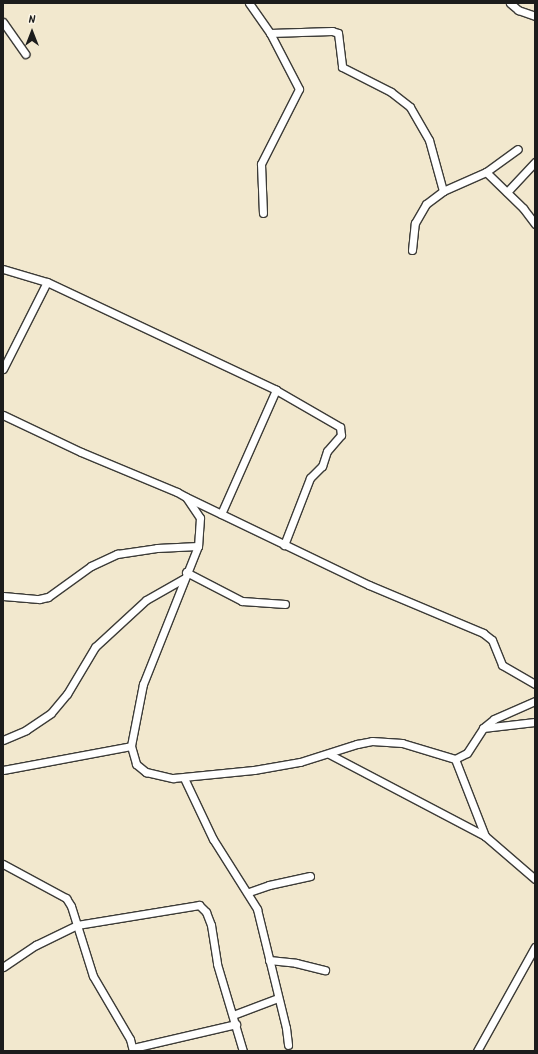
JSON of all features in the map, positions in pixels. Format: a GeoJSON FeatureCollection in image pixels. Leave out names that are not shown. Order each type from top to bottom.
{"type":"FeatureCollection","features":[{"type":"Feature","properties":{"kind":"street"},"geometry":{"type":"LineString","coordinates":[[249,3],[270,33],[299,89],[261,164],[263,213]]}},
{"type":"Feature","properties":{"kind":"street"},"geometry":{"type":"LineString","coordinates":[[510,3],[518,10],[535,16]]}},
{"type":"Feature","properties":{"kind":"street"},"geometry":{"type":"LineString","coordinates":[[3,22],[25,54]]}},
{"type":"Feature","properties":{"kind":"street"},"geometry":{"type":"LineString","coordinates":[[270,33],[332,31],[338,33],[342,67],[391,92],[410,107],[429,140],[444,191]]}},
{"type":"Feature","properties":{"kind":"street"},"geometry":{"type":"LineString","coordinates":[[412,250],[418,216],[426,204],[444,191],[486,172],[518,149]]}},
{"type":"Feature","properties":{"kind":"street"},"geometry":{"type":"LineString","coordinates":[[507,192],[535,162]]}},
{"type":"Feature","properties":{"kind":"street"},"geometry":{"type":"LineString","coordinates":[[486,172],[507,192],[535,224]]}},
{"type":"Feature","properties":{"kind":"street"},"geometry":{"type":"LineString","coordinates":[[3,270],[47,282],[276,390],[340,427],[342,431],[327,451],[322,466],[310,478],[284,545]]}},
{"type":"Feature","properties":{"kind":"street"},"geometry":{"type":"LineString","coordinates":[[3,369],[47,282]]}},
{"type":"Feature","properties":{"kind":"street"},"geometry":{"type":"LineString","coordinates":[[221,514],[276,390]]}},
{"type":"Feature","properties":{"kind":"street"},"geometry":{"type":"LineString","coordinates":[[4,417],[186,497],[368,585],[483,633],[492,640],[502,665],[535,684]]}},
{"type":"Feature","properties":{"kind":"street"},"geometry":{"type":"LineString","coordinates":[[186,497],[200,518],[198,546],[184,576],[148,667],[131,746],[136,764],[146,772],[159,777],[184,778],[300,762],[357,744],[388,741],[455,759],[467,753],[483,728],[494,718],[535,701]]}},
{"type":"Feature","properties":{"kind":"street"},"geometry":{"type":"LineString","coordinates":[[3,596],[39,599],[48,597],[91,566],[117,554],[157,548],[198,546]]}},
{"type":"Feature","properties":{"kind":"street"},"geometry":{"type":"LineString","coordinates":[[184,576],[242,601],[285,604]]}},
{"type":"Feature","properties":{"kind":"street"},"geometry":{"type":"LineString","coordinates":[[3,740],[26,730],[51,713],[67,694],[95,647],[146,600],[184,576]]}},
{"type":"Feature","properties":{"kind":"street"},"geometry":{"type":"LineString","coordinates":[[483,728],[535,722]]}},
{"type":"Feature","properties":{"kind":"street"},"geometry":{"type":"LineString","coordinates":[[3,770],[131,746]]}},
{"type":"Feature","properties":{"kind":"street"},"geometry":{"type":"LineString","coordinates":[[329,754],[485,836],[535,879]]}},
{"type":"Feature","properties":{"kind":"street"},"geometry":{"type":"LineString","coordinates":[[455,759],[485,836]]}},
{"type":"Feature","properties":{"kind":"street"},"geometry":{"type":"LineString","coordinates":[[184,778],[213,839],[249,892],[257,909],[286,1028],[288,1045]]}},
{"type":"Feature","properties":{"kind":"street"},"geometry":{"type":"LineString","coordinates":[[3,864],[59,892],[71,906],[93,976],[133,1050],[236,1024]]}},
{"type":"Feature","properties":{"kind":"street"},"geometry":{"type":"LineString","coordinates":[[249,892],[269,885],[310,876]]}},
{"type":"Feature","properties":{"kind":"street"},"geometry":{"type":"LineString","coordinates":[[3,967],[36,945],[76,925],[199,905],[206,912],[211,925],[217,964],[243,1051]]}},
{"type":"Feature","properties":{"kind":"street"},"geometry":{"type":"LineString","coordinates":[[477,1051],[533,959],[535,947]]}},
{"type":"Feature","properties":{"kind":"street"},"geometry":{"type":"LineString","coordinates":[[269,960],[296,963],[325,970]]}},
{"type":"Feature","properties":{"kind":"street"},"geometry":{"type":"LineString","coordinates":[[233,1016],[278,998]]}}]}
